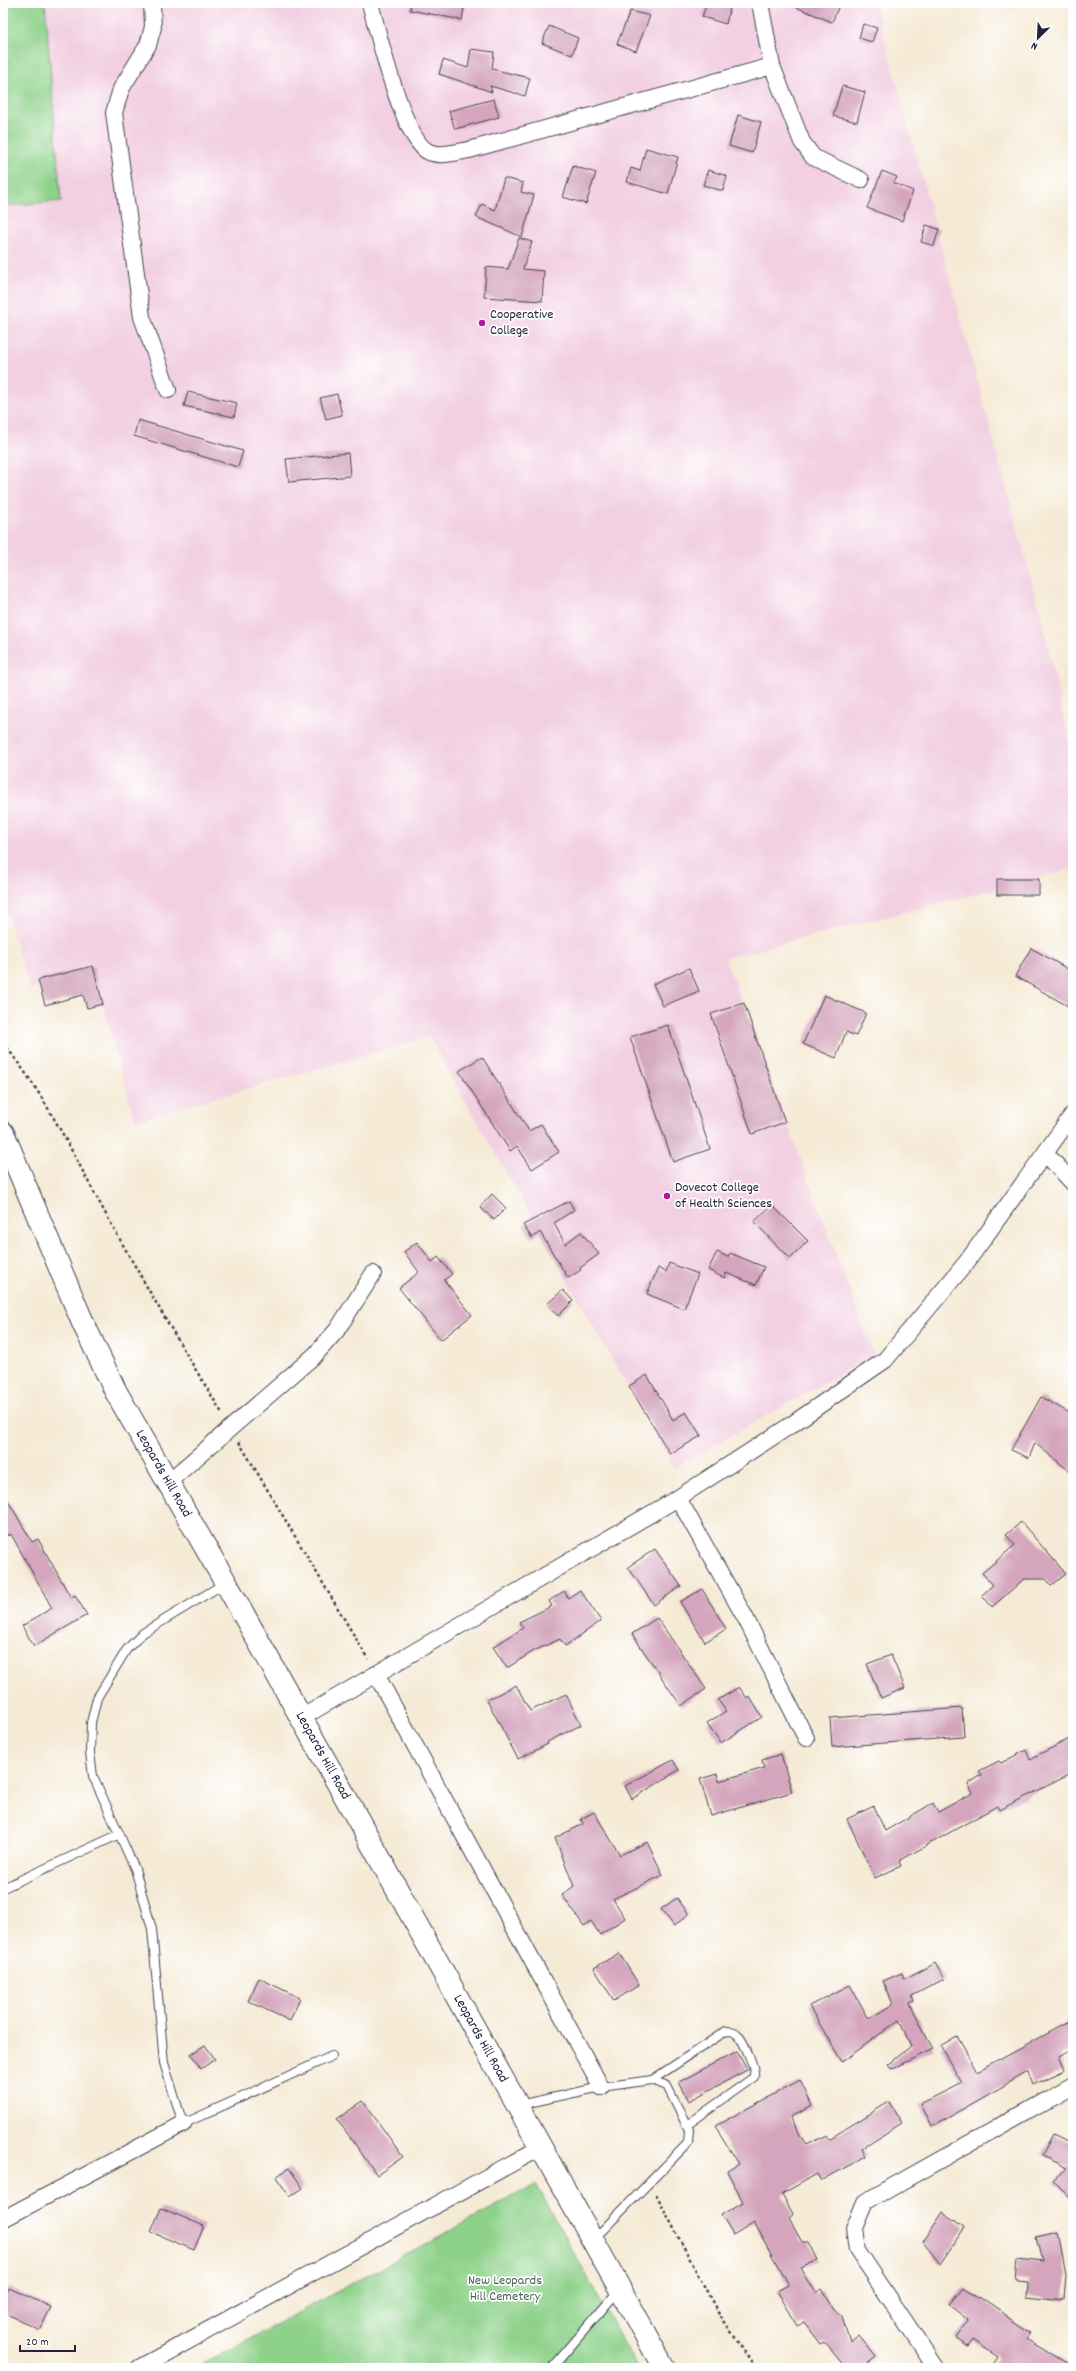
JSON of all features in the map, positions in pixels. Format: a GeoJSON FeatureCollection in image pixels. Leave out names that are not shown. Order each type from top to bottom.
{"type":"FeatureCollection","features":[{"type":"Feature","properties":{"kind":"main road","name":"Leopards Hill Road"},"geometry":{"type":"LineString","coordinates":[[3,1133],[99,1358],[167,1483],[226,1583],[664,2368]]}},
{"type":"Feature","properties":{"kind":"street"},"geometry":{"type":"LineString","coordinates":[[152,3],[153,27],[148,45],[121,89],[114,113],[142,317],[168,390]]}},
{"type":"Feature","properties":{"kind":"street"},"geometry":{"type":"LineString","coordinates":[[370,3],[390,75],[406,120],[417,142],[429,152],[443,155],[468,150],[772,66]]}},
{"type":"Feature","properties":{"kind":"street"},"geometry":{"type":"LineString","coordinates":[[760,3],[772,66],[802,142],[813,157],[861,180]]}},
{"type":"Feature","properties":{"kind":"street"},"geometry":{"type":"LineString","coordinates":[[301,1718],[678,1498],[791,1425],[885,1360],[966,1263],[1046,1154],[1073,1114]]}},
{"type":"Feature","properties":{"kind":"street"},"geometry":{"type":"LineString","coordinates":[[1046,1154],[1073,1183]]}},
{"type":"Feature","properties":{"kind":"street"},"geometry":{"type":"LineString","coordinates":[[167,1483],[315,1355],[337,1330],[373,1274]]}},
{"type":"Feature","properties":{"kind":"street"},"geometry":{"type":"LineString","coordinates":[[678,1498],[746,1619],[806,1738]]}},
{"type":"Feature","properties":{"kind":"street"},"geometry":{"type":"LineString","coordinates":[[376,1674],[601,2087]]}},
{"type":"Feature","properties":{"kind":"street"},"geometry":{"type":"LineString","coordinates":[[936,2368],[857,2250],[854,2228],[865,2202],[1072,2087]]}},
{"type":"Feature","properties":{"kind":"street"},"geometry":{"type":"LineString","coordinates":[[3,2219],[184,2124]]}},
{"type":"Feature","properties":{"kind":"street"},"geometry":{"type":"LineString","coordinates":[[139,2368],[540,2148]]}},
{"type":"Feature","properties":{"kind":"lane"},"geometry":{"type":"LineString","coordinates":[[226,1583],[143,1634],[127,1649],[97,1698],[91,1723],[90,1753],[93,1776],[120,1834],[139,1880],[152,1929],[164,2063],[184,2124],[332,2056]]}},
{"type":"Feature","properties":{"kind":"lane"},"geometry":{"type":"LineString","coordinates":[[3,1888],[120,1834]]}},
{"type":"Feature","properties":{"kind":"lane"},"geometry":{"type":"LineString","coordinates":[[517,2106],[601,2087],[652,2080],[726,2032],[731,2031],[739,2035],[754,2068],[754,2077],[687,2125]]}},
{"type":"Feature","properties":{"kind":"lane"},"geometry":{"type":"LineString","coordinates":[[593,2240],[688,2143],[690,2134],[687,2125],[667,2086],[652,2080]]}},
{"type":"Feature","properties":{"kind":"lane"},"geometry":{"type":"LineString","coordinates":[[552,2368],[620,2288]]}},
{"type":"Feature","properties":{"kind":"path"},"geometry":{"type":"LineString","coordinates":[[3,1043],[20,1064],[50,1113],[167,1324],[231,1428],[376,1674]]}},
{"type":"Feature","properties":{"kind":"path"},"geometry":{"type":"LineString","coordinates":[[650,2183],[714,2307],[755,2368]]}},
{"type":"Feature","properties":{"kind":"shaded area","name":"Cooperative College"},"geometry":{"type":"Polygon","coordinates":[[[3,3],[875,3],[1043,623],[1073,760],[1073,869],[725,958],[874,1355],[674,1468],[429,1037],[135,1121],[94,973],[30,990],[3,901],[3,3]]]}},
{"type":"Feature","properties":{"kind":"green space"},"geometry":{"type":"Polygon","coordinates":[[[3,3],[45,3],[61,201],[3,206],[3,3]]]}},
{"type":"Feature","properties":{"kind":"green space","name":"New Leopards Hill Cemetery"},"geometry":{"type":"Polygon","coordinates":[[[536,2184],[637,2368],[196,2368],[536,2184]]]}},
{"type":"Feature","properties":{"kind":"building"},"geometry":{"type":"Polygon","coordinates":[[[411,3],[465,3],[462,20],[410,10],[411,3]]]}},
{"type":"Feature","properties":{"kind":"building"},"geometry":{"type":"Polygon","coordinates":[[[707,3],[731,3],[726,24],[702,17],[707,3]]]}},
{"type":"Feature","properties":{"kind":"building"},"geometry":{"type":"Polygon","coordinates":[[[786,3],[840,3],[832,22],[786,3]]]}},
{"type":"Feature","properties":{"kind":"building"},"geometry":{"type":"Polygon","coordinates":[[[630,11],[650,16],[636,51],[617,44],[630,11]]]}},
{"type":"Feature","properties":{"kind":"building"},"geometry":{"type":"Polygon","coordinates":[[[863,24],[877,28],[872,42],[859,38],[863,24]]]}},
{"type":"Feature","properties":{"kind":"building"},"geometry":{"type":"Polygon","coordinates":[[[549,26],[578,38],[572,55],[542,43],[549,26]]]}},
{"type":"Feature","properties":{"kind":"building"},"geometry":{"type":"Polygon","coordinates":[[[471,49],[494,52],[492,69],[530,78],[525,96],[490,86],[492,92],[439,74],[443,60],[468,68],[471,49]]]}},
{"type":"Feature","properties":{"kind":"building"},"geometry":{"type":"Polygon","coordinates":[[[842,86],[865,92],[857,122],[833,116],[842,86]]]}},
{"type":"Feature","properties":{"kind":"building"},"geometry":{"type":"Polygon","coordinates":[[[494,99],[499,117],[455,129],[449,111],[494,99]]]}},
{"type":"Feature","properties":{"kind":"building"},"geometry":{"type":"Polygon","coordinates":[[[738,115],[761,122],[752,153],[729,146],[738,115]]]}},
{"type":"Feature","properties":{"kind":"building"},"geometry":{"type":"Polygon","coordinates":[[[646,148],[678,157],[668,194],[627,182],[631,168],[640,171],[646,148]]]}},
{"type":"Feature","properties":{"kind":"building"},"geometry":{"type":"Polygon","coordinates":[[[573,166],[596,173],[586,204],[563,197],[573,166]]]}},
{"type":"Feature","properties":{"kind":"building"},"geometry":{"type":"Polygon","coordinates":[[[708,170],[727,176],[723,191],[703,185],[708,170]]]}},
{"type":"Feature","properties":{"kind":"building"},"geometry":{"type":"Polygon","coordinates":[[[882,171],[897,177],[894,183],[913,191],[902,221],[867,208],[882,171]]]}},
{"type":"Feature","properties":{"kind":"building"},"geometry":{"type":"Polygon","coordinates":[[[504,178],[523,183],[521,192],[534,195],[522,237],[476,217],[482,204],[495,210],[504,178]]]}},
{"type":"Feature","properties":{"kind":"building"},"geometry":{"type":"Polygon","coordinates":[[[926,225],[939,229],[934,246],[921,242],[926,225]]]}},
{"type":"Feature","properties":{"kind":"building"},"geometry":{"type":"Polygon","coordinates":[[[519,238],[532,242],[523,269],[544,271],[542,301],[484,297],[486,267],[508,269],[519,238]]]}},
{"type":"Feature","properties":{"kind":"building"},"geometry":{"type":"Polygon","coordinates":[[[188,392],[237,403],[234,417],[184,406],[188,392]]]}},
{"type":"Feature","properties":{"kind":"building"},"geometry":{"type":"Polygon","coordinates":[[[337,394],[342,415],[326,419],[320,398],[337,394]]]}},
{"type":"Feature","properties":{"kind":"building"},"geometry":{"type":"Polygon","coordinates":[[[138,420],[243,451],[238,467],[134,436],[138,420]]]}},
{"type":"Feature","properties":{"kind":"building"},"geometry":{"type":"Polygon","coordinates":[[[348,453],[350,476],[289,482],[286,459],[348,453]]]}},
{"type":"Feature","properties":{"kind":"building"},"geometry":{"type":"Polygon","coordinates":[[[997,879],[1039,879],[1039,895],[997,895],[997,879]]]}},
{"type":"Feature","properties":{"kind":"building"},"geometry":{"type":"Polygon","coordinates":[[[1031,948],[1073,972],[1073,1009],[1015,976],[1031,948]]]}},
{"type":"Feature","properties":{"kind":"building"},"geometry":{"type":"Polygon","coordinates":[[[93,966],[103,1004],[87,1008],[83,995],[45,1005],[38,980],[93,966]]]}},
{"type":"Feature","properties":{"kind":"building"},"geometry":{"type":"Polygon","coordinates":[[[689,968],[699,991],[663,1006],[653,984],[689,968]]]}},
{"type":"Feature","properties":{"kind":"building"},"geometry":{"type":"Polygon","coordinates":[[[824,995],[866,1013],[856,1036],[846,1032],[836,1058],[803,1044],[824,995]]]}},
{"type":"Feature","properties":{"kind":"building"},"geometry":{"type":"Polygon","coordinates":[[[744,1003],[785,1122],[752,1134],[711,1014],[744,1003]]]}},
{"type":"Feature","properties":{"kind":"building"},"geometry":{"type":"Polygon","coordinates":[[[668,1025],[710,1149],[673,1162],[630,1037],[668,1025]]]}},
{"type":"Feature","properties":{"kind":"building"},"geometry":{"type":"Polygon","coordinates":[[[482,1057],[529,1131],[541,1124],[559,1152],[532,1169],[517,1146],[510,1151],[459,1071],[482,1057]]]}},
{"type":"Feature","properties":{"kind":"building"},"geometry":{"type":"Polygon","coordinates":[[[492,1194],[506,1208],[494,1220],[480,1207],[492,1194]]]}},
{"type":"Feature","properties":{"kind":"building"},"geometry":{"type":"Polygon","coordinates":[[[569,1201],[574,1210],[554,1223],[565,1244],[581,1232],[599,1254],[580,1268],[581,1270],[568,1278],[540,1232],[532,1238],[523,1225],[569,1201]]]}},
{"type":"Feature","properties":{"kind":"building"},"geometry":{"type":"Polygon","coordinates":[[[772,1205],[808,1241],[790,1259],[754,1222],[772,1205]]]}},
{"type":"Feature","properties":{"kind":"building"},"geometry":{"type":"Polygon","coordinates":[[[417,1242],[432,1262],[438,1257],[452,1274],[444,1280],[472,1315],[441,1340],[399,1288],[419,1272],[404,1252],[417,1242]]]}},
{"type":"Feature","properties":{"kind":"building"},"geometry":{"type":"Polygon","coordinates":[[[717,1252],[728,1257],[730,1253],[764,1267],[756,1285],[726,1273],[724,1278],[708,1270],[717,1252]]]}},
{"type":"Feature","properties":{"kind":"building"},"geometry":{"type":"Polygon","coordinates":[[[669,1263],[698,1274],[684,1309],[647,1294],[658,1268],[666,1272],[669,1263]]]}},
{"type":"Feature","properties":{"kind":"building"},"geometry":{"type":"Polygon","coordinates":[[[563,1290],[573,1301],[558,1316],[547,1304],[563,1290]]]}},
{"type":"Feature","properties":{"kind":"building"},"geometry":{"type":"Polygon","coordinates":[[[647,1375],[673,1420],[686,1412],[701,1436],[670,1454],[629,1386],[647,1375]]]}},
{"type":"Feature","properties":{"kind":"building"},"geometry":{"type":"Polygon","coordinates":[[[1041,1397],[1073,1415],[1073,1474],[1035,1443],[1029,1458],[1011,1450],[1041,1397]]]}},
{"type":"Feature","properties":{"kind":"building"},"geometry":{"type":"Polygon","coordinates":[[[3,1492],[32,1542],[38,1539],[71,1598],[75,1595],[87,1615],[34,1646],[22,1626],[52,1608],[11,1534],[8,1536],[3,1527],[3,1492]]]}},
{"type":"Feature","properties":{"kind":"building"},"geometry":{"type":"Polygon","coordinates":[[[1021,1522],[1066,1574],[1051,1586],[1045,1579],[1024,1579],[992,1607],[982,1595],[993,1585],[982,1573],[1015,1545],[1006,1535],[1021,1522]]]}},
{"type":"Feature","properties":{"kind":"building"},"geometry":{"type":"Polygon","coordinates":[[[655,1549],[681,1586],[654,1605],[628,1567],[655,1549]]]}},
{"type":"Feature","properties":{"kind":"building"},"geometry":{"type":"Polygon","coordinates":[[[702,1589],[726,1629],[705,1642],[680,1602],[702,1589]]]}},
{"type":"Feature","properties":{"kind":"building"},"geometry":{"type":"Polygon","coordinates":[[[580,1590],[601,1621],[565,1646],[560,1639],[534,1651],[507,1668],[493,1647],[523,1628],[519,1622],[552,1606],[549,1601],[564,1591],[568,1598],[580,1590]]]}},
{"type":"Feature","properties":{"kind":"building"},"geometry":{"type":"Polygon","coordinates":[[[657,1618],[706,1689],[681,1706],[632,1634],[657,1618]]]}},
{"type":"Feature","properties":{"kind":"building"},"geometry":{"type":"Polygon","coordinates":[[[891,1655],[905,1688],[881,1698],[867,1664],[891,1655]]]}},
{"type":"Feature","properties":{"kind":"building"},"geometry":{"type":"Polygon","coordinates":[[[516,1685],[530,1711],[566,1694],[581,1725],[518,1759],[487,1700],[516,1685]]]}},
{"type":"Feature","properties":{"kind":"building"},"geometry":{"type":"Polygon","coordinates":[[[739,1687],[747,1698],[749,1696],[762,1717],[721,1743],[707,1723],[726,1711],[718,1700],[739,1687]]]}},
{"type":"Feature","properties":{"kind":"building"},"geometry":{"type":"Polygon","coordinates":[[[962,1708],[964,1737],[832,1747],[830,1718],[962,1708]]]}},
{"type":"Feature","properties":{"kind":"building"},"geometry":{"type":"Polygon","coordinates":[[[1073,1737],[1073,1773],[999,1810],[997,1806],[899,1861],[901,1866],[875,1878],[847,1819],[874,1806],[885,1831],[933,1803],[938,1812],[973,1793],[968,1784],[982,1775],[979,1771],[999,1761],[1001,1763],[1026,1750],[1030,1759],[1073,1737]]]}},
{"type":"Feature","properties":{"kind":"building"},"geometry":{"type":"Polygon","coordinates":[[[781,1754],[792,1792],[711,1816],[700,1779],[717,1774],[719,1781],[764,1768],[762,1760],[781,1754]]]}},
{"type":"Feature","properties":{"kind":"building"},"geometry":{"type":"Polygon","coordinates":[[[673,1760],[679,1770],[632,1799],[625,1786],[673,1760]]]}},
{"type":"Feature","properties":{"kind":"building"},"geometry":{"type":"Polygon","coordinates":[[[594,1812],[620,1855],[647,1842],[663,1875],[613,1899],[625,1918],[600,1935],[591,1921],[584,1926],[562,1895],[574,1886],[555,1838],[583,1824],[581,1819],[594,1812]]]}},
{"type":"Feature","properties":{"kind":"building"},"geometry":{"type":"Polygon","coordinates":[[[677,1898],[689,1914],[674,1926],[661,1909],[677,1898]]]}},
{"type":"Feature","properties":{"kind":"building"},"geometry":{"type":"Polygon","coordinates":[[[619,1953],[639,1985],[614,2001],[594,1968],[619,1953]]]}},
{"type":"Feature","properties":{"kind":"building"},"geometry":{"type":"Polygon","coordinates":[[[935,1963],[944,1979],[912,1996],[914,2001],[910,2003],[933,2049],[891,2069],[888,2065],[911,2046],[899,2020],[842,2062],[809,2006],[850,1985],[869,2019],[893,2004],[883,1981],[902,1973],[904,1979],[935,1963]]]}},
{"type":"Feature","properties":{"kind":"building"},"geometry":{"type":"Polygon","coordinates":[[[259,1978],[300,1998],[290,2021],[248,2001],[259,1978]]]}},
{"type":"Feature","properties":{"kind":"building"},"geometry":{"type":"Polygon","coordinates":[[[1068,2022],[1073,2030],[1073,2048],[1059,2056],[1065,2070],[1033,2085],[1028,2072],[931,2127],[920,2104],[962,2083],[940,2046],[957,2036],[977,2071],[1068,2022]]]}},
{"type":"Feature","properties":{"kind":"building"},"geometry":{"type":"Polygon","coordinates":[[[205,2045],[215,2059],[201,2069],[191,2054],[205,2045]]]}},
{"type":"Feature","properties":{"kind":"building"},"geometry":{"type":"Polygon","coordinates":[[[737,2051],[747,2070],[689,2101],[679,2082],[737,2051]]]}},
{"type":"Feature","properties":{"kind":"building"},"geometry":{"type":"Polygon","coordinates":[[[800,2080],[812,2106],[790,2117],[806,2145],[826,2135],[829,2139],[889,2102],[902,2123],[862,2148],[866,2156],[821,2181],[817,2174],[782,2194],[793,2214],[789,2219],[802,2242],[809,2242],[818,2260],[801,2268],[816,2293],[822,2289],[834,2309],[842,2316],[850,2343],[859,2336],[876,2357],[862,2368],[846,2368],[824,2342],[820,2344],[804,2323],[798,2326],[777,2291],[788,2285],[754,2222],[733,2235],[721,2215],[743,2202],[727,2171],[739,2164],[715,2126],[800,2080]]]}},
{"type":"Feature","properties":{"kind":"building"},"geometry":{"type":"Polygon","coordinates":[[[363,2101],[403,2157],[377,2175],[337,2119],[363,2101]]]}},
{"type":"Feature","properties":{"kind":"building"},"geometry":{"type":"Polygon","coordinates":[[[1053,2134],[1073,2144],[1073,2199],[1053,2183],[1067,2167],[1042,2155],[1053,2134]]]}},
{"type":"Feature","properties":{"kind":"building"},"geometry":{"type":"Polygon","coordinates":[[[289,2168],[303,2188],[290,2197],[276,2177],[289,2168]]]}},
{"type":"Feature","properties":{"kind":"building"},"geometry":{"type":"Polygon","coordinates":[[[161,2208],[204,2226],[194,2250],[151,2232],[161,2208]]]}},
{"type":"Feature","properties":{"kind":"building"},"geometry":{"type":"Polygon","coordinates":[[[943,2212],[965,2227],[940,2264],[923,2242],[943,2212]]]}},
{"type":"Feature","properties":{"kind":"building"},"geometry":{"type":"Polygon","coordinates":[[[1058,2232],[1066,2274],[1064,2300],[1027,2296],[1028,2281],[1015,2280],[1017,2259],[1042,2262],[1036,2237],[1058,2232]]]}},
{"type":"Feature","properties":{"kind":"building"},"geometry":{"type":"Polygon","coordinates":[[[964,2287],[1031,2332],[1027,2338],[1073,2366],[1073,2368],[991,2368],[998,2357],[973,2340],[968,2347],[955,2338],[969,2319],[950,2304],[964,2287]]]}},
{"type":"Feature","properties":{"kind":"building"},"geometry":{"type":"Polygon","coordinates":[[[9,2288],[51,2307],[40,2330],[3,2312],[3,2301],[9,2288]]]}},
{"type":"Feature","properties":{"kind":"place","name":"Cooperative College"},"geometry":{"type":"Point","coordinates":[482,323]}},
{"type":"Feature","properties":{"kind":"place","name":"Dovecot College of Health Sciences"},"geometry":{"type":"Point","coordinates":[667,1196]}}]}
